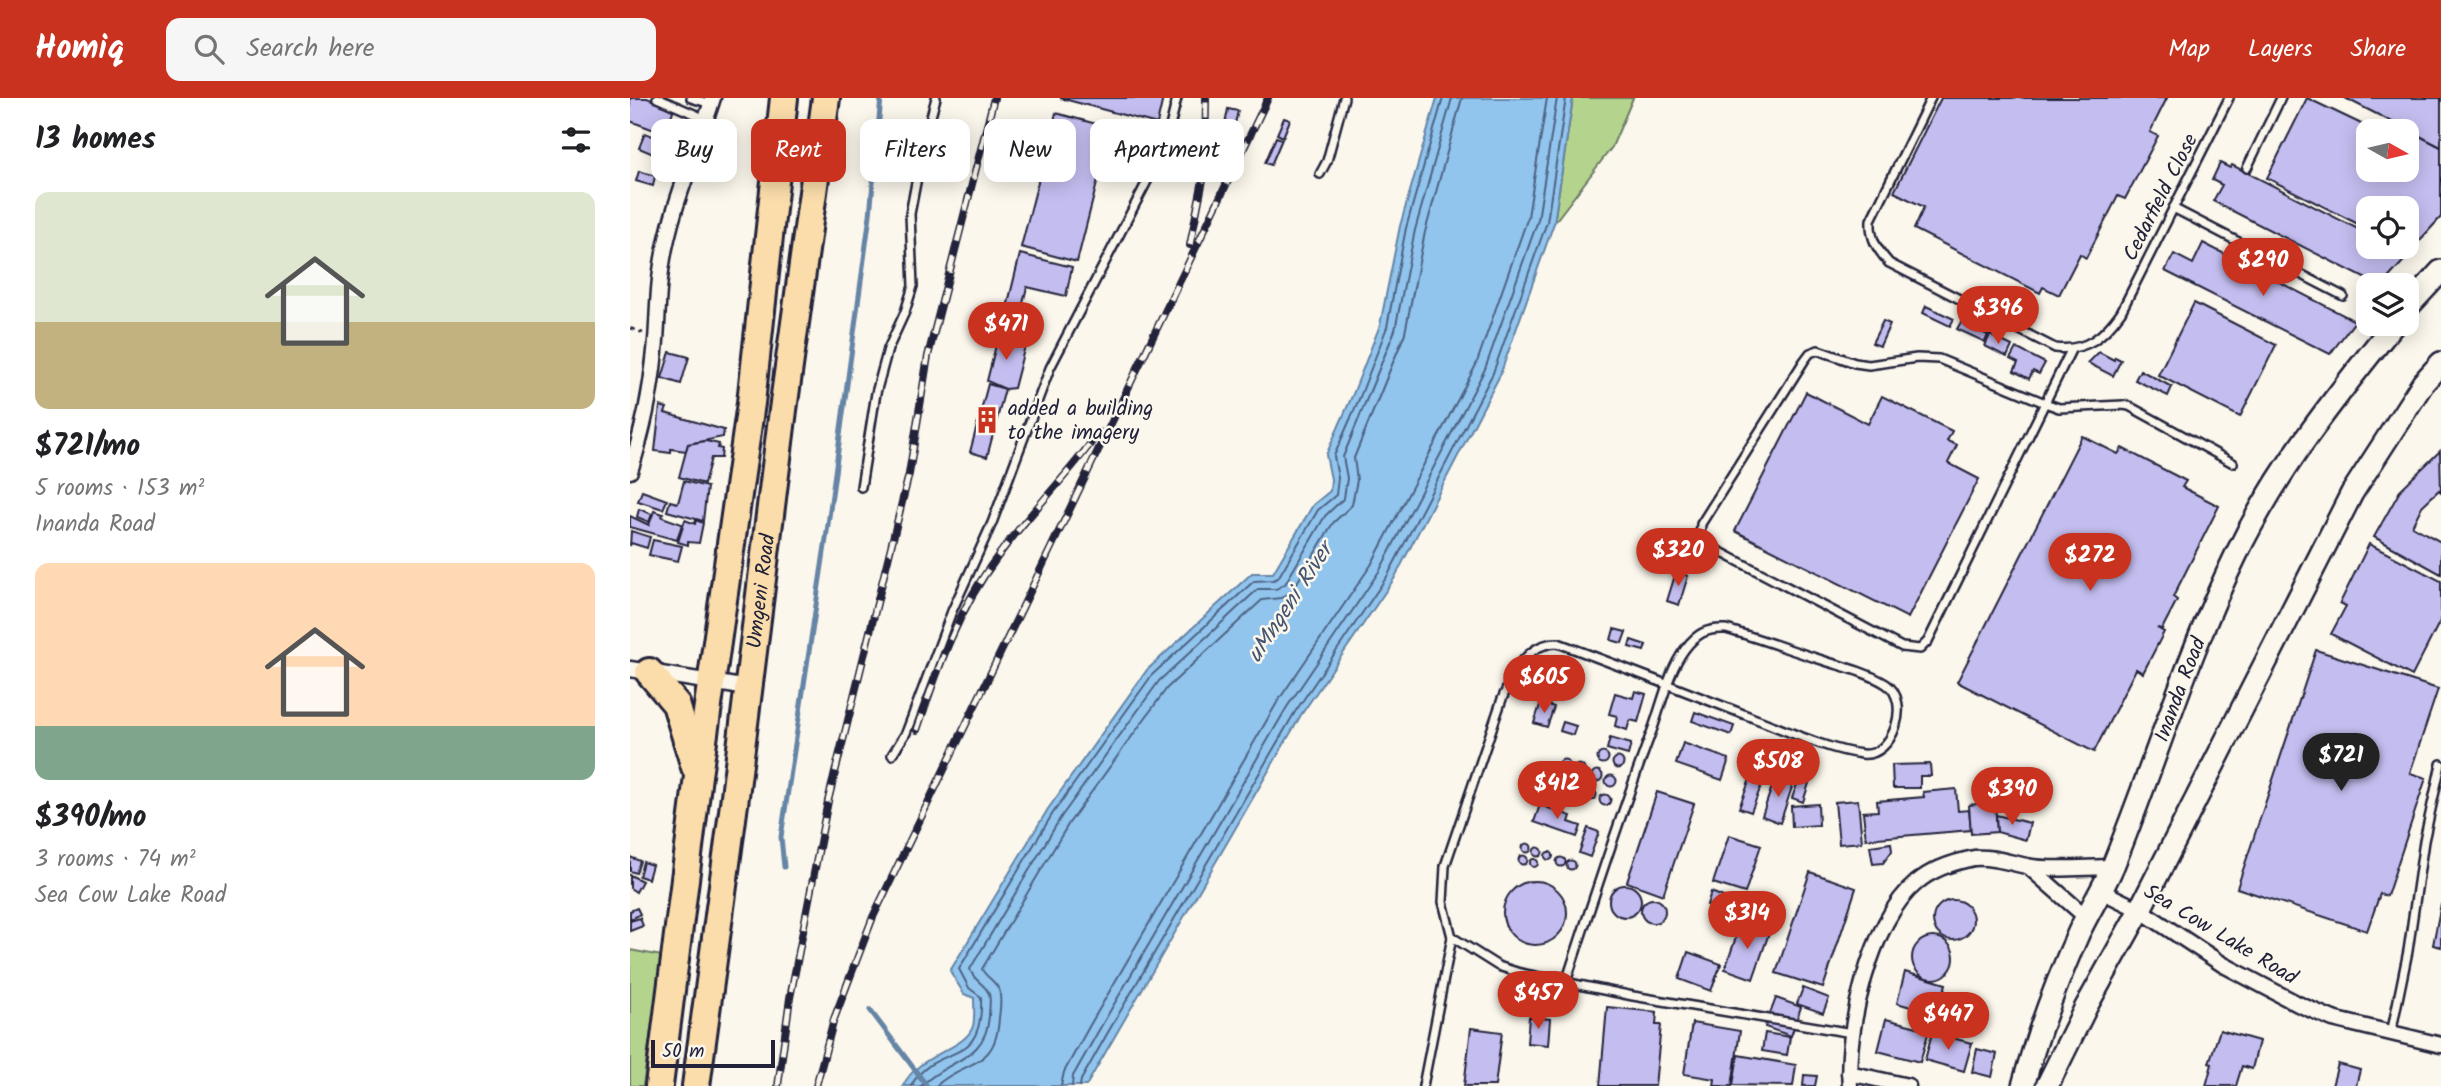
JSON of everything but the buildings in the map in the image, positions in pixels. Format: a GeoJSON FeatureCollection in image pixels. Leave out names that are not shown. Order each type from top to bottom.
{"type":"FeatureCollection","features":[{"type":"Feature","properties":{"kind":"highway","name":"Umgeni Road"},"geometry":{"type":"LineString","coordinates":[[659,1086],[698,776],[751,403],[784,98]]}},
{"type":"Feature","properties":{"kind":"highway","name":"Umgeni Road"},"geometry":{"type":"LineString","coordinates":[[696,1086],[826,98]]}},
{"type":"Feature","properties":{"kind":"highway"},"geometry":{"type":"LineString","coordinates":[[639,671],[676,704],[698,776]]}},
{"type":"Feature","properties":{"kind":"main road"},"geometry":{"type":"LineString","coordinates":[[2419,295],[2441,271]]}},
{"type":"Feature","properties":{"kind":"main road","name":"Inanda Road"},"geometry":{"type":"LineString","coordinates":[[2023,1086],[2067,958],[2112,867],[2235,555],[2270,492],[2304,439],[2385,336]]}},
{"type":"Feature","properties":{"kind":"main road"},"geometry":{"type":"LineString","coordinates":[[2047,1086],[2353,493],[2423,383],[2441,363]]}},
{"type":"Feature","properties":{"kind":"street"},"geometry":{"type":"LineString","coordinates":[[706,119],[712,101]]}},
{"type":"Feature","properties":{"kind":"street"},"geometry":{"type":"LineString","coordinates":[[630,471],[641,439],[652,377],[665,246],[684,182]]}},
{"type":"Feature","properties":{"kind":"street"},"geometry":{"type":"LineString","coordinates":[[639,671],[748,688]]}},
{"type":"Feature","properties":{"kind":"street"},"geometry":{"type":"LineString","coordinates":[[1908,1086],[1849,1079],[1852,1033],[1876,942],[1900,901],[1914,884],[1929,873],[1948,865],[1977,858],[2004,860],[2029,867],[2112,867]]}},
{"type":"Feature","properties":{"kind":"street"},"geometry":{"type":"LineString","coordinates":[[2029,867],[2086,917]]}},
{"type":"Feature","properties":{"kind":"street","name":"Sea Cow Lake Road"},"geometry":{"type":"LineString","coordinates":[[2101,891],[2140,910],[2222,964],[2273,992],[2333,1018],[2441,1045]]}},
{"type":"Feature","properties":{"kind":"lane"},"geometry":{"type":"LineString","coordinates":[[657,98],[706,119]]}},
{"type":"Feature","properties":{"kind":"lane"},"geometry":{"type":"LineString","coordinates":[[691,98],[712,101]]}},
{"type":"Feature","properties":{"kind":"lane"},"geometry":{"type":"LineString","coordinates":[[861,487],[876,393],[888,349],[914,286],[910,215],[922,146],[936,98]]}},
{"type":"Feature","properties":{"kind":"lane"},"geometry":{"type":"LineString","coordinates":[[892,755],[906,733],[951,611],[992,523],[1050,368],[1154,168],[1168,135],[1177,98]]}},
{"type":"Feature","properties":{"kind":"lane"},"geometry":{"type":"LineString","coordinates":[[1320,174],[1327,161],[1344,98]]}},
{"type":"Feature","properties":{"kind":"lane"},"geometry":{"type":"LineString","coordinates":[[1931,98],[1871,220],[1870,231],[1875,247],[1889,263],[2055,348],[2071,350],[2045,403],[1928,641],[1920,649],[1902,647],[1711,547],[1700,536],[1701,524],[1806,356],[1815,351],[1869,365],[1917,358],[1939,359],[2045,403],[2059,408],[2129,406],[2233,463]]}},
{"type":"Feature","properties":{"kind":"lane","name":"Cedarfield Close"},"geometry":{"type":"LineString","coordinates":[[2071,350],[2107,331],[2121,312],[2229,98]]}},
{"type":"Feature","properties":{"kind":"lane"},"geometry":{"type":"LineString","coordinates":[[2248,168],[2281,98]]}},
{"type":"Feature","properties":{"kind":"lane"},"geometry":{"type":"LineString","coordinates":[[2174,208],[2343,296]]}},
{"type":"Feature","properties":{"kind":"lane"},"geometry":{"type":"LineString","coordinates":[[1423,1086],[1452,937],[1443,902],[1445,866],[1503,699],[1524,657],[1546,643],[1558,643],[1669,685],[1793,733],[1863,754],[1877,753],[1885,747],[1896,720],[1897,696],[1888,685],[1726,629],[1713,628],[1699,633],[1684,650],[1669,685],[1633,781],[1566,982]]}},
{"type":"Feature","properties":{"kind":"lane"},"geometry":{"type":"LineString","coordinates":[[2391,1034],[2408,951],[2424,841],[2441,764]]}},
{"type":"Feature","properties":{"kind":"lane"},"geometry":{"type":"LineString","coordinates":[[1452,937],[1498,966],[1520,973],[1623,994],[1852,1033]]}},
{"type":"Feature","properties":{"kind":"green space"},"geometry":{"type":"Polygon","coordinates":[[[1573,98],[1633,98],[1612,147],[1554,223],[1573,98]]]}},
{"type":"Feature","properties":{"kind":"green space"},"geometry":{"type":"Polygon","coordinates":[[[630,950],[662,956],[643,1086],[630,1086],[630,950]]]}},
{"type":"Feature","properties":{"kind":"water","name":"uMngeni River"},"geometry":{"type":"Polygon","coordinates":[[[1437,98],[1573,98],[1554,223],[1500,375],[1394,579],[1301,715],[1086,1086],[903,1086],[919,1066],[969,1034],[974,1023],[974,998],[964,994],[950,971],[1048,809],[1147,670],[1252,573],[1273,573],[1313,505],[1330,491],[1331,479],[1326,455],[1380,325],[1400,226],[1437,98]]]}},
{"type":"Feature","properties":{"kind":"waterway"},"geometry":{"type":"LineString","coordinates":[[784,867],[781,837],[826,539],[870,215],[881,98]]}},
{"type":"Feature","properties":{"kind":"waterway"},"geometry":{"type":"LineString","coordinates":[[870,1010],[927,1086]]}},
{"type":"Feature","properties":{"kind":"railway"},"geometry":{"type":"LineString","coordinates":[[778,1086],[790,998],[828,801],[909,474],[928,356],[994,98]]}},
{"type":"Feature","properties":{"kind":"railway"},"geometry":{"type":"LineString","coordinates":[[1190,245],[1205,170],[1206,98]]}},
{"type":"Feature","properties":{"kind":"railway"},"geometry":{"type":"LineString","coordinates":[[816,1086],[834,1019],[873,917],[1268,98]]}},
{"type":"Feature","properties":{"kind":"railway"},"geometry":{"type":"LineString","coordinates":[[917,730],[950,640],[971,597],[1010,540],[1099,432]]}},
{"type":"Feature","properties":{"kind":"place","name":"added a building to the imagery"},"geometry":{"type":"Point","coordinates":[987,420]}}]}
